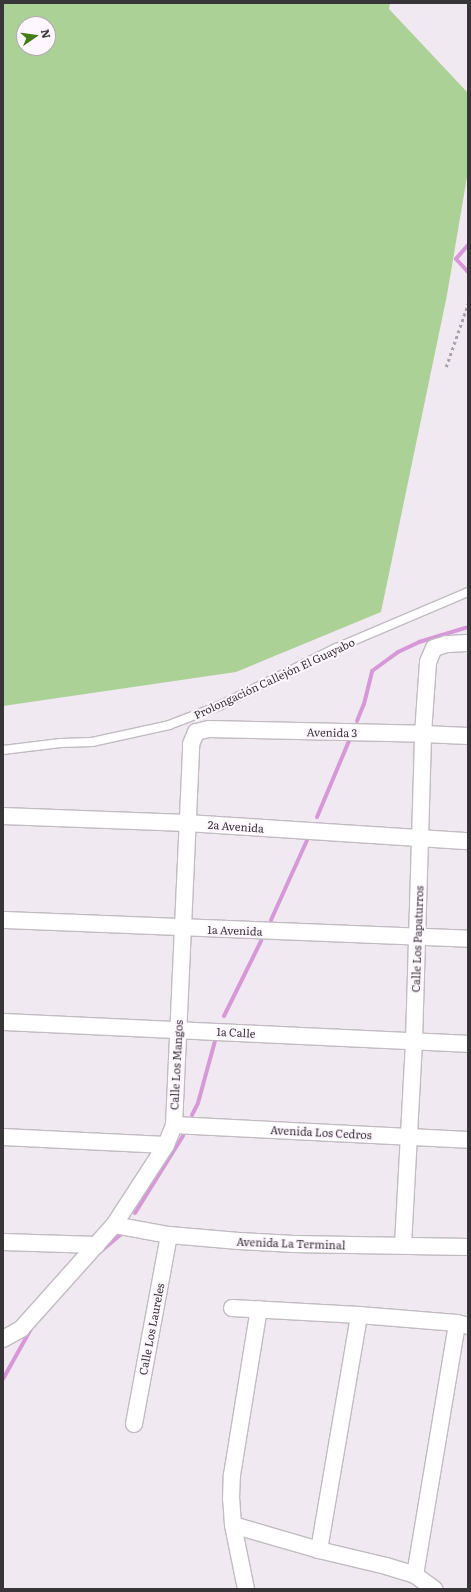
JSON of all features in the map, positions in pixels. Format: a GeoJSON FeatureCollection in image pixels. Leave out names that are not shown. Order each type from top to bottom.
{"type":"FeatureCollection","features":[{"type":"Feature","properties":{"kind":"street","name":"Calle Los Papaturros"},"geometry":{"type":"LineString","coordinates":[[403,1245],[414,1041],[422,734],[428,662],[434,648],[448,644],[468,643]]}},
{"type":"Feature","properties":{"kind":"street","name":"Avenida 3"},"geometry":{"type":"LineString","coordinates":[[196,732],[209,729],[468,736]]}},
{"type":"Feature","properties":{"kind":"street","name":"Calle Los Mangos"},"geometry":{"type":"LineString","coordinates":[[5,1338],[20,1329],[114,1226],[166,1145],[174,1125],[191,744],[196,732]]}},
{"type":"Feature","properties":{"kind":"street","name":"2a Avenida"},"geometry":{"type":"LineString","coordinates":[[3,816],[187,823],[468,841]]}},
{"type":"Feature","properties":{"kind":"street","name":"1a Avenida"},"geometry":{"type":"LineString","coordinates":[[3,920],[468,939]]}},
{"type":"Feature","properties":{"kind":"street","name":"1a Calle"},"geometry":{"type":"LineString","coordinates":[[3,1022],[178,1029],[468,1044]]}},
{"type":"Feature","properties":{"kind":"street","name":"Avenida Los Cedros"},"geometry":{"type":"LineString","coordinates":[[174,1125],[468,1140]]}},
{"type":"Feature","properties":{"kind":"street"},"geometry":{"type":"LineString","coordinates":[[3,1137],[166,1145]]}},
{"type":"Feature","properties":{"kind":"street","name":"Avenida La Terminal"},"geometry":{"type":"LineString","coordinates":[[114,1226],[169,1235],[294,1244],[468,1247]]}},
{"type":"Feature","properties":{"kind":"street","name":"Calle Los Laureles"},"geometry":{"type":"LineString","coordinates":[[134,1424],[169,1235]]}},
{"type":"Feature","properties":{"kind":"street"},"geometry":{"type":"LineString","coordinates":[[3,1242],[97,1245]]}},
{"type":"Feature","properties":{"kind":"street"},"geometry":{"type":"LineString","coordinates":[[232,1308],[359,1315],[462,1325],[415,1575]]}},
{"type":"Feature","properties":{"kind":"street"},"geometry":{"type":"LineString","coordinates":[[246,1589],[233,1525],[231,1499],[232,1475],[259,1309]]}},
{"type":"Feature","properties":{"kind":"street"},"geometry":{"type":"LineString","coordinates":[[319,1550],[359,1315]]}},
{"type":"Feature","properties":{"kind":"street"},"geometry":{"type":"LineString","coordinates":[[233,1525],[319,1550],[386,1566],[415,1575],[434,1589]]}},
{"type":"Feature","properties":{"kind":"lane","name":"Prolongación Callejón El Guayabo"},"geometry":{"type":"LineString","coordinates":[[3,750],[61,742],[92,742],[169,725],[220,705],[336,648],[468,592]]}},
{"type":"Feature","properties":{"kind":"path"},"geometry":{"type":"LineString","coordinates":[[446,367],[468,304]]}},
{"type":"Feature","properties":{"kind":"green space"},"geometry":{"type":"Polygon","coordinates":[[[3,3],[390,3],[389,9],[468,93],[468,171],[447,295],[381,612],[236,672],[3,706],[3,3]]]}},
{"type":"Feature","properties":{"kind":"waterway"},"geometry":{"type":"LineString","coordinates":[[468,245],[456,259],[468,272]]}},
{"type":"Feature","properties":{"kind":"waterway"},"geometry":{"type":"LineString","coordinates":[[357,721],[364,704],[372,671],[398,652],[419,642],[468,627]]}},
{"type":"Feature","properties":{"kind":"waterway"},"geometry":{"type":"LineString","coordinates":[[317,817],[349,741]]}},
{"type":"Feature","properties":{"kind":"waterway"},"geometry":{"type":"LineString","coordinates":[[271,920],[308,838]]}},
{"type":"Feature","properties":{"kind":"waterway"},"geometry":{"type":"LineString","coordinates":[[224,1016],[261,941]]}},
{"type":"Feature","properties":{"kind":"waterway"},"geometry":{"type":"LineString","coordinates":[[192,1115],[198,1103],[216,1037]]}},
{"type":"Feature","properties":{"kind":"waterway"},"geometry":{"type":"LineString","coordinates":[[135,1213],[183,1136]]}},
{"type":"Feature","properties":{"kind":"waterway"},"geometry":{"type":"LineString","coordinates":[[100,1252],[124,1232]]}},
{"type":"Feature","properties":{"kind":"waterway"},"geometry":{"type":"LineString","coordinates":[[3,1379],[31,1329]]}}]}
